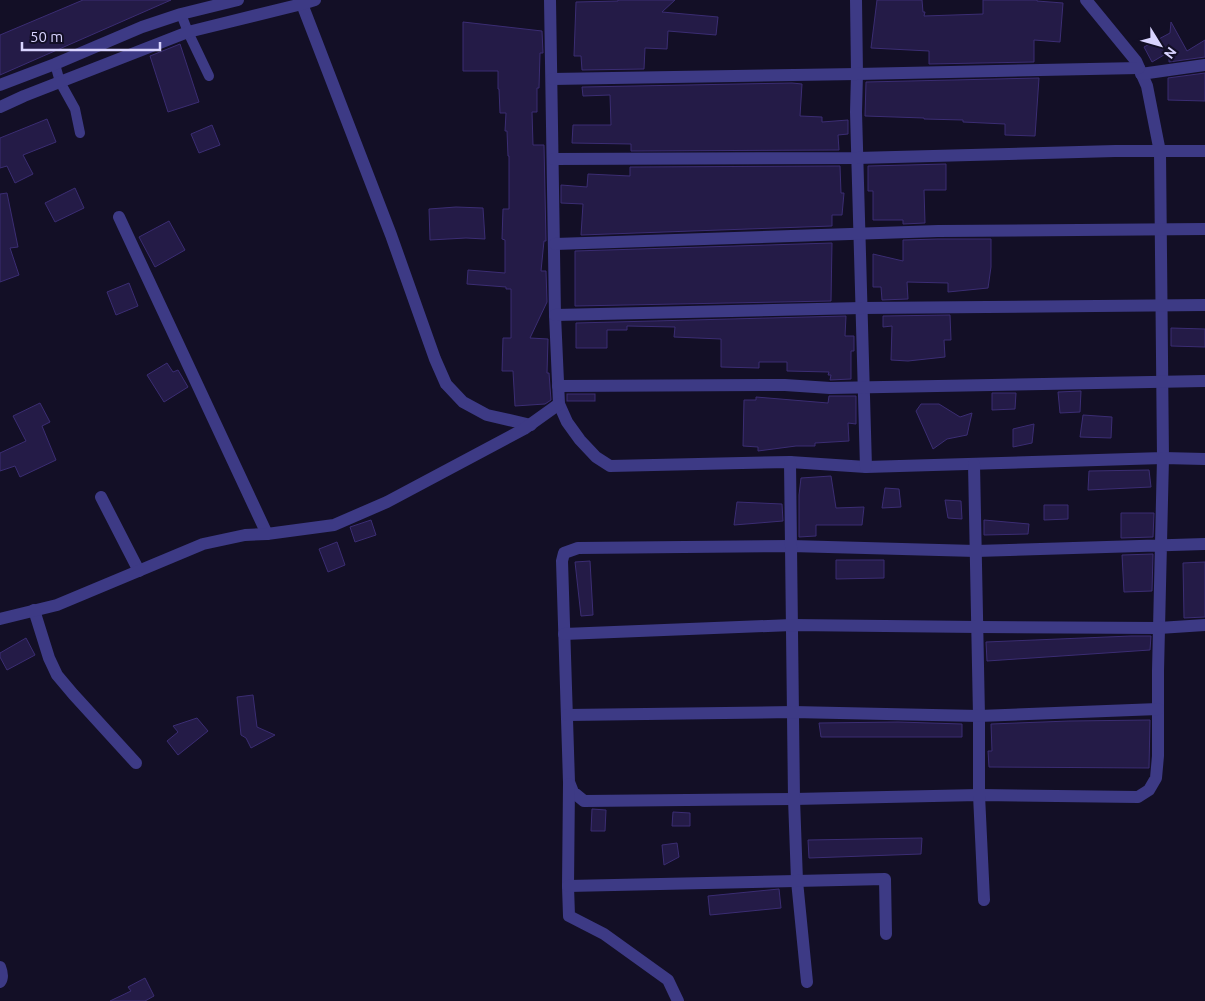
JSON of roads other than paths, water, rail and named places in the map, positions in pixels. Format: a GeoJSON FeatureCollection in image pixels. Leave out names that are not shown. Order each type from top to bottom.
{"type":"FeatureCollection","features":[{"type":"Feature","properties":{"kind":"street"},"geometry":{"type":"LineString","coordinates":[[0,85],[56,64],[142,27],[180,14],[238,0]]}},
{"type":"Feature","properties":{"kind":"street"},"geometry":{"type":"LineString","coordinates":[[0,107],[188,32],[315,0]]}},
{"type":"Feature","properties":{"kind":"street"},"geometry":{"type":"LineString","coordinates":[[550,0],[555,315],[559,404],[580,440],[596,457],[610,466],[790,462],[866,467],[1163,458],[1205,459]]}},
{"type":"Feature","properties":{"kind":"street"},"geometry":{"type":"LineString","coordinates":[[856,0],[856,112],[866,467]]}},
{"type":"Feature","properties":{"kind":"street"},"geometry":{"type":"LineString","coordinates":[[569,782],[573,792],[584,801],[979,795],[1138,797],[1149,790],[1156,778],[1158,756],[1163,458],[1160,152],[1146,86],[1136,61],[1086,0]]}},
{"type":"Feature","properties":{"kind":"street"},"geometry":{"type":"LineString","coordinates":[[302,4],[446,384],[463,402],[487,415],[531,425]]}},
{"type":"Feature","properties":{"kind":"street"},"geometry":{"type":"LineString","coordinates":[[552,79],[1140,71],[1204,65]]}},
{"type":"Feature","properties":{"kind":"street"},"geometry":{"type":"LineString","coordinates":[[553,159],[857,158],[1115,151],[1205,151]]}},
{"type":"Feature","properties":{"kind":"street"},"geometry":{"type":"LineString","coordinates":[[119,217],[267,534]]}},
{"type":"Feature","properties":{"kind":"street"},"geometry":{"type":"LineString","coordinates":[[555,244],[938,231],[1205,229]]}},
{"type":"Feature","properties":{"kind":"street"},"geometry":{"type":"LineString","coordinates":[[555,315],[862,308],[1205,305]]}},
{"type":"Feature","properties":{"kind":"street"},"geometry":{"type":"LineString","coordinates":[[558,386],[785,386],[830,388],[1205,381]]}},
{"type":"Feature","properties":{"kind":"street"},"geometry":{"type":"LineString","coordinates":[[0,619],[57,605],[203,544],[245,535],[334,525],[387,502],[524,429],[559,404]]}},
{"type":"Feature","properties":{"kind":"street"},"geometry":{"type":"LineString","coordinates":[[790,462],[794,799],[797,881],[807,982]]}},
{"type":"Feature","properties":{"kind":"street"},"geometry":{"type":"LineString","coordinates":[[974,464],[978,627],[979,795],[984,900]]}},
{"type":"Feature","properties":{"kind":"street"},"geometry":{"type":"LineString","coordinates":[[101,498],[139,571]]}},
{"type":"Feature","properties":{"kind":"street"},"geometry":{"type":"LineString","coordinates":[[678,1001],[668,980],[604,934],[569,916],[569,782],[562,561],[564,553],[578,548],[791,546],[976,551],[1205,544]]}},
{"type":"Feature","properties":{"kind":"street"},"geometry":{"type":"LineString","coordinates":[[34,610],[49,658],[57,675],[136,763]]}},
{"type":"Feature","properties":{"kind":"street"},"geometry":{"type":"LineString","coordinates":[[564,634],[792,625],[1159,628],[1205,625]]}},
{"type":"Feature","properties":{"kind":"street"},"geometry":{"type":"LineString","coordinates":[[567,715],[793,712],[979,716],[1158,709]]}},
{"type":"Feature","properties":{"kind":"street"},"geometry":{"type":"LineString","coordinates":[[568,886],[885,879],[886,934]]}},
{"type":"Feature","properties":{"kind":"street"},"geometry":{"type":"LineString","coordinates":[[0,968],[2,972],[2,980],[0,982]]}},
{"type":"Feature","properties":{"kind":"lane"},"geometry":{"type":"LineString","coordinates":[[180,14],[209,76]]}},
{"type":"Feature","properties":{"kind":"lane"},"geometry":{"type":"LineString","coordinates":[[56,64],[60,82],[75,109],[80,133]]}}]}
